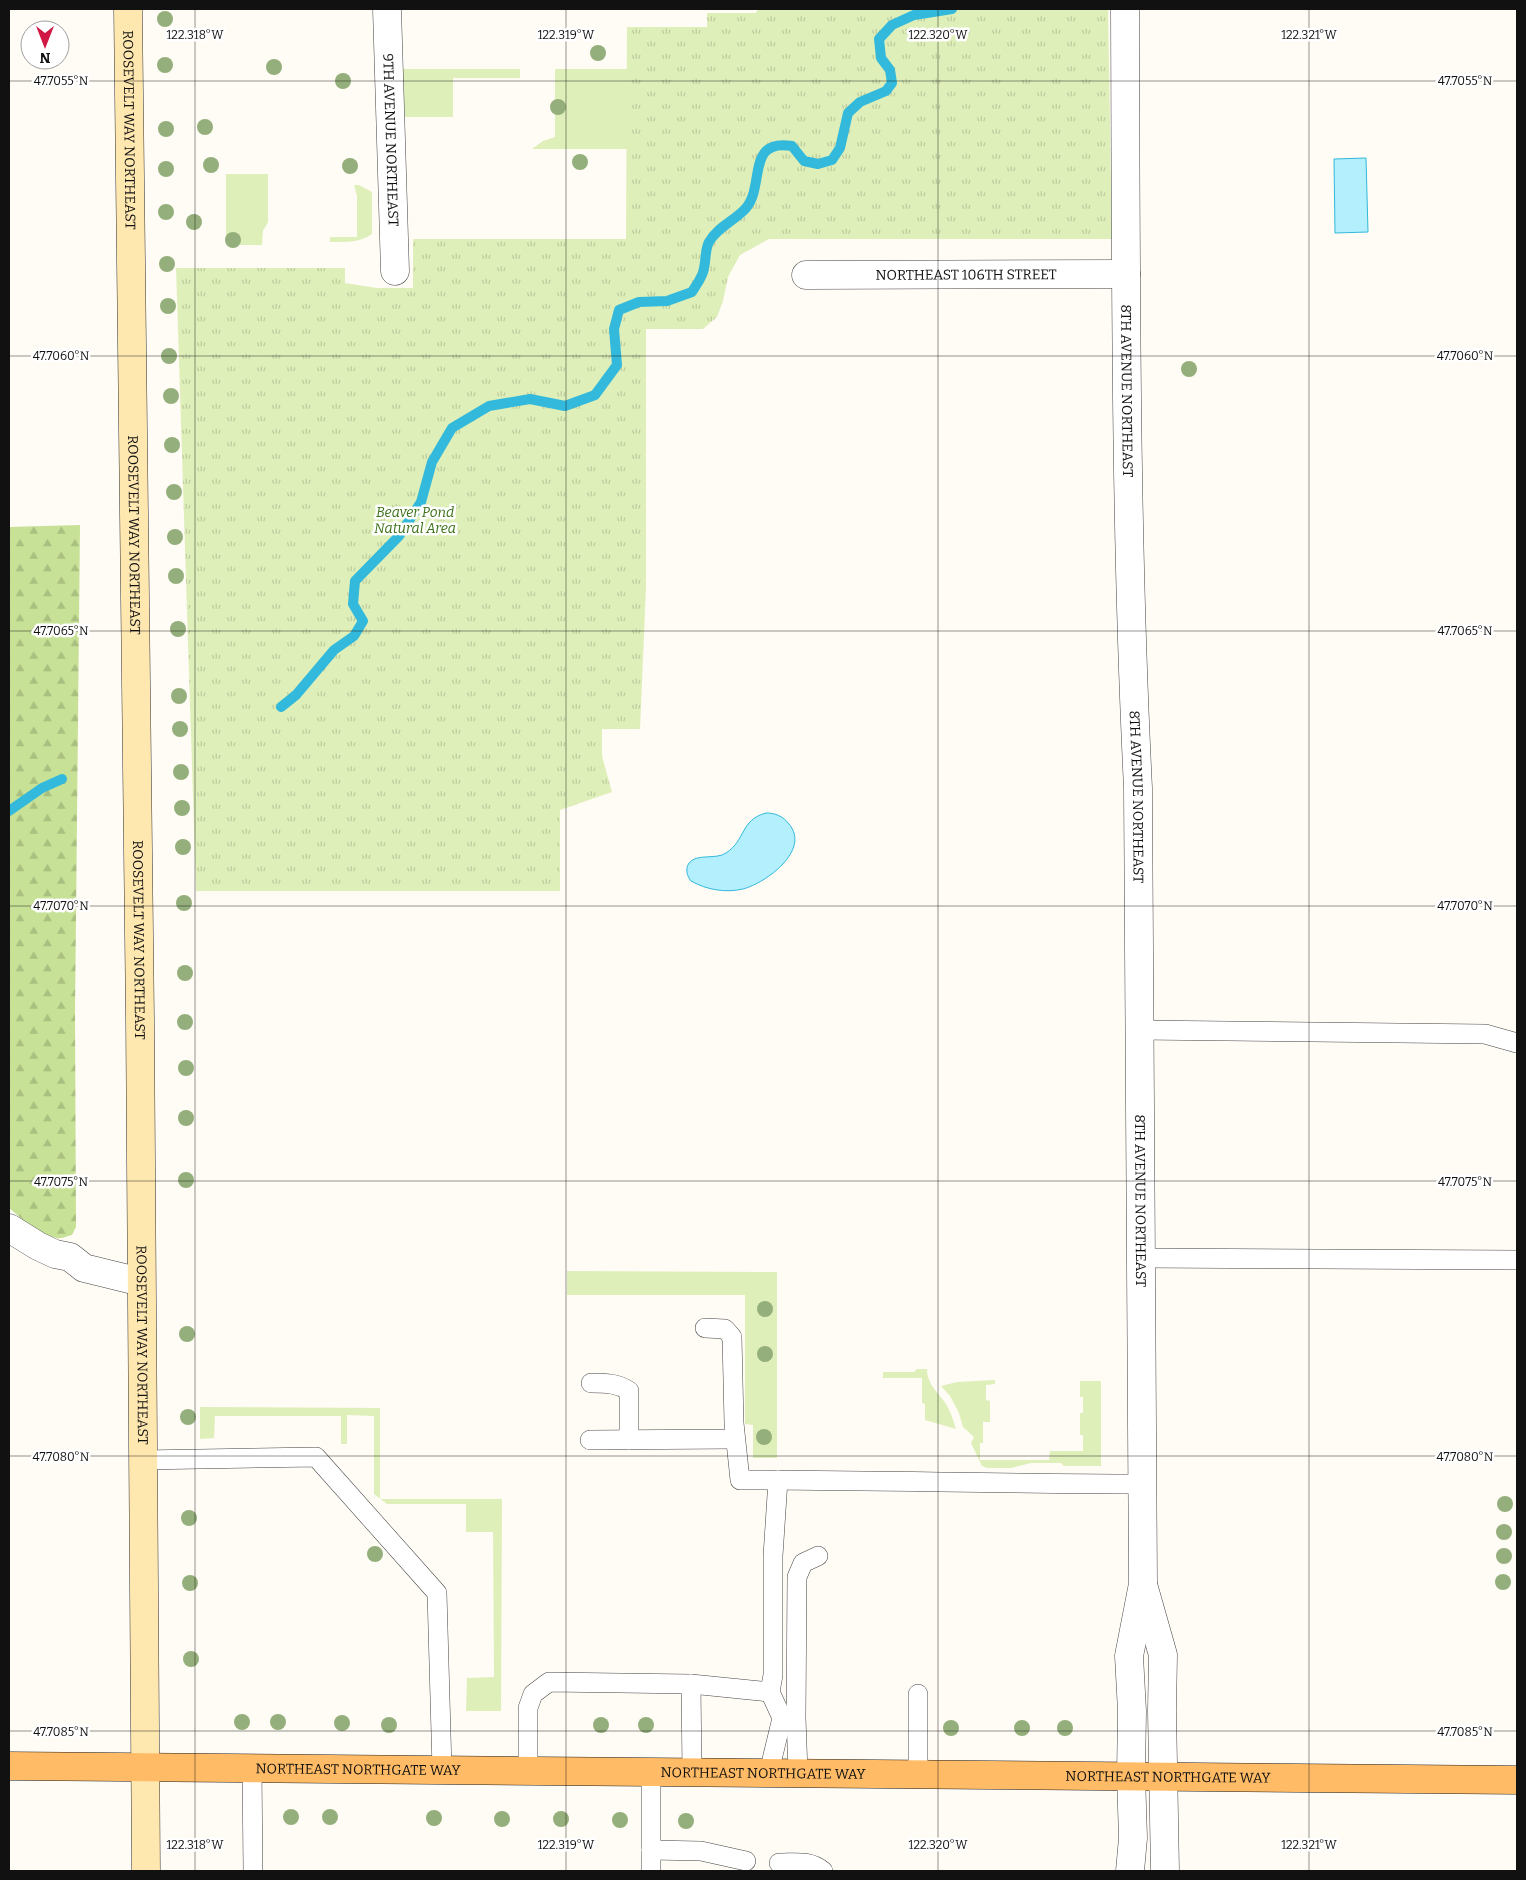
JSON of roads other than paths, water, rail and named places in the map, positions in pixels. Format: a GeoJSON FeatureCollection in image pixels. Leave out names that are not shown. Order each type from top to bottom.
{"type":"FeatureCollection","features":[{"type":"Feature","properties":{"kind":"main road","name":"ROOSEVELT WAY NORTHEAST"},"geometry":{"type":"LineString","coordinates":[[128,9],[146,1871]]}},
{"type":"Feature","properties":{"kind":"main road","name":"NORTHEAST NORTHGATE WAY"},"geometry":{"type":"LineString","coordinates":[[9,1766],[1517,1780]]}},
{"type":"Feature","properties":{"kind":"street","name":"9TH AVENUE NORTHEAST"},"geometry":{"type":"LineString","coordinates":[[387,9],[395,271]]}},
{"type":"Feature","properties":{"kind":"street","name":"8TH AVENUE NORTHEAST"},"geometry":{"type":"LineString","coordinates":[[1125,9],[1126,274],[1132,663],[1138,788],[1142,1484],[1142,1584],[1129,1656],[1132,1711],[1132,1838],[1130,1871]]}},
{"type":"Feature","properties":{"kind":"street","name":"NORTHEAST 106TH STREET"},"geometry":{"type":"LineString","coordinates":[[806,275],[1126,274]]}},
{"type":"Feature","properties":{"kind":"street"},"geometry":{"type":"LineString","coordinates":[[9,1228],[38,1246],[55,1254],[70,1257],[84,1268],[141,1282]]}},
{"type":"Feature","properties":{"kind":"street","name":"8TH AVENUE NORTHEAST"},"geometry":{"type":"LineString","coordinates":[[1142,1584],[1163,1656],[1162,1711],[1165,1871]]}},
{"type":"Feature","properties":{"kind":"lane"},"geometry":{"type":"LineString","coordinates":[[1140,1030],[1485,1034],[1517,1043]]}},
{"type":"Feature","properties":{"kind":"lane"},"geometry":{"type":"LineString","coordinates":[[1141,1258],[1517,1260]]}},
{"type":"Feature","properties":{"kind":"lane"},"geometry":{"type":"LineString","coordinates":[[705,1328],[725,1329],[732,1337],[735,1439],[740,1480],[1142,1484]]}},
{"type":"Feature","properties":{"kind":"lane"},"geometry":{"type":"LineString","coordinates":[[591,1382],[606,1382],[620,1385],[629,1391],[629,1440]]}},
{"type":"Feature","properties":{"kind":"lane"},"geometry":{"type":"LineString","coordinates":[[590,1440],[735,1439]]}},
{"type":"Feature","properties":{"kind":"lane"},"geometry":{"type":"LineString","coordinates":[[143,1460],[316,1457],[437,1593],[442,1769]]}},
{"type":"Feature","properties":{"kind":"lane"},"geometry":{"type":"LineString","coordinates":[[769,1772],[782,1718],[770,1692],[773,1675],[773,1556],[778,1480]]}},
{"type":"Feature","properties":{"kind":"lane"},"geometry":{"type":"LineString","coordinates":[[798,1772],[796,1718],[798,1577],[803,1563],[818,1556]]}},
{"type":"Feature","properties":{"kind":"lane"},"geometry":{"type":"LineString","coordinates":[[528,1770],[528,1708],[533,1694],[549,1682],[691,1684],[770,1692]]}},
{"type":"Feature","properties":{"kind":"lane"},"geometry":{"type":"LineString","coordinates":[[691,1684],[692,1772]]}},
{"type":"Feature","properties":{"kind":"lane"},"geometry":{"type":"LineString","coordinates":[[918,1694],[918,1773]]}},
{"type":"Feature","properties":{"kind":"lane"},"geometry":{"type":"LineString","coordinates":[[252,1768],[252,1871]]}},
{"type":"Feature","properties":{"kind":"lane"},"geometry":{"type":"LineString","coordinates":[[651,1771],[651,1871]]}},
{"type":"Feature","properties":{"kind":"lane"},"geometry":{"type":"LineString","coordinates":[[651,1850],[701,1851],[746,1861]]}},
{"type":"Feature","properties":{"kind":"lane"},"geometry":{"type":"LineString","coordinates":[[779,1863],[806,1862],[816,1865],[824,1871]]}},
{"type":"Feature","properties":{"kind":"water"},"geometry":{"type":"Polygon","coordinates":[[[1366,158],[1368,232],[1335,233],[1334,159],[1366,158]]]}},
{"type":"Feature","properties":{"kind":"water"},"geometry":{"type":"Polygon","coordinates":[[[766,813],[776,814],[784,819],[794,834],[794,844],[783,864],[763,880],[743,889],[723,891],[710,889],[691,881],[688,877],[687,868],[692,860],[726,853],[737,842],[752,820],[766,813]]]}},
{"type":"Feature","properties":{"kind":"waterway"},"geometry":{"type":"LineString","coordinates":[[281,707],[296,695],[334,650],[354,636],[363,621],[353,604],[355,581],[399,536],[421,502],[432,462],[452,428],[489,406],[530,399],[565,406],[595,395],[617,365],[614,329],[619,310],[639,302],[667,301],[692,292],[702,275],[707,248],[712,237],[742,212],[752,199],[762,156],[768,149],[778,145],[792,146],[804,161],[818,164],[832,160],[840,148],[848,113],[860,102],[886,91],[892,83],[890,70],[881,58],[879,39],[892,25],[914,15],[952,9]]}},
{"type":"Feature","properties":{"kind":"waterway"},"geometry":{"type":"LineString","coordinates":[[9,811],[42,788],[62,779]]}},
{"type":"Feature","properties":{"kind":"park label","name":"Beaver Pond Natural Area"},"geometry":{"type":"Point","coordinates":[415,520]}}]}
